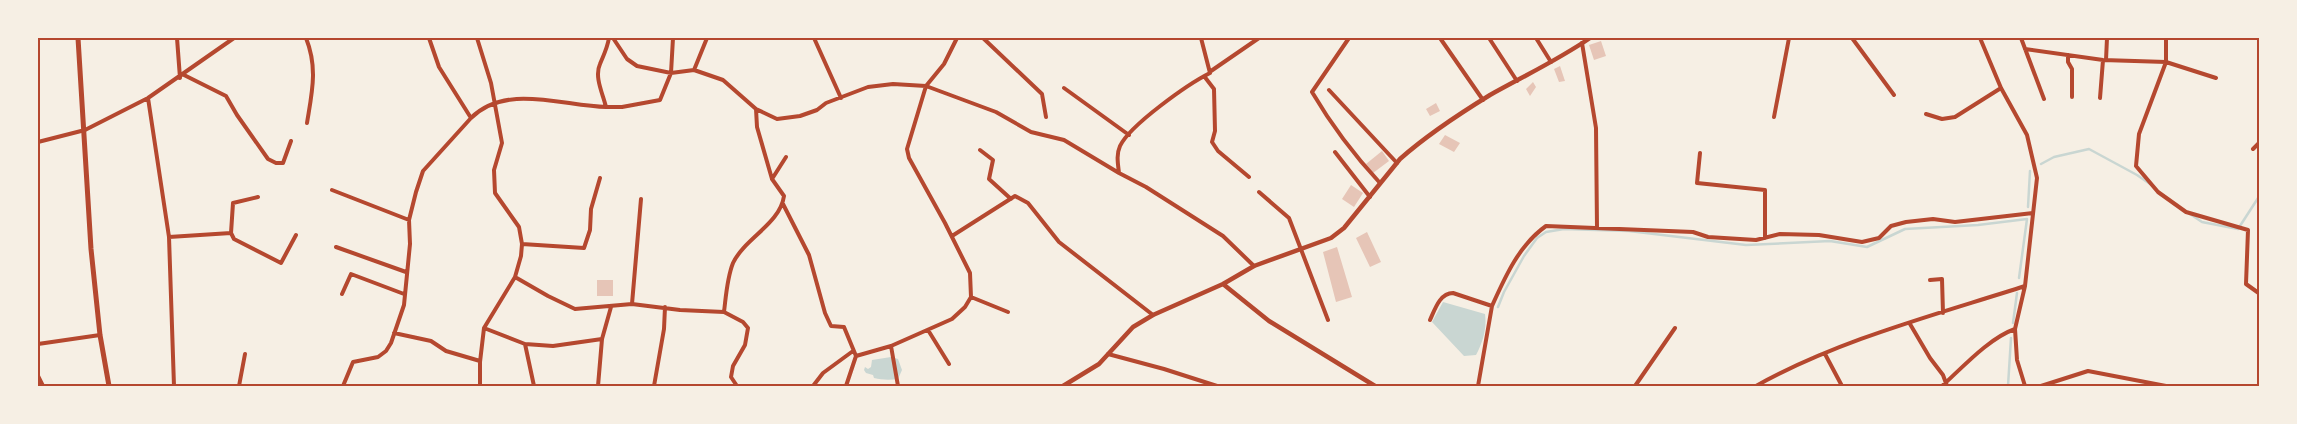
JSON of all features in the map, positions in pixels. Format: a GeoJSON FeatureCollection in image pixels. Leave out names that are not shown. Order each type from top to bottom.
{"type":"FeatureCollection","features":[{"type":"Feature","properties":{"kind":"main road"},"geometry":{"type":"LineString","coordinates":[[78,38],[91,249],[100,335],[109,386]]}},
{"type":"Feature","properties":{"kind":"street"},"geometry":{"type":"LineString","coordinates":[[178,38],[182,77]]}},
{"type":"Feature","properties":{"kind":"street"},"geometry":{"type":"LineString","coordinates":[[38,142],[85,130],[148,98],[182,77],[234,38]]}},
{"type":"Feature","properties":{"kind":"street"},"geometry":{"type":"LineString","coordinates":[[306,123],[314,73],[312,52],[307,40],[310,38]]}},
{"type":"Feature","properties":{"kind":"street"},"geometry":{"type":"LineString","coordinates":[[429,38],[439,67],[471,118]]}},
{"type":"Feature","properties":{"kind":"street"},"geometry":{"type":"LineString","coordinates":[[477,38],[491,83],[502,143],[494,170],[495,193],[519,227],[522,244],[515,277],[484,328],[480,361],[480,386]]}},
{"type":"Feature","properties":{"kind":"street"},"geometry":{"type":"LineString","coordinates":[[606,107],[598,79],[599,65],[606,55],[609,38]]}},
{"type":"Feature","properties":{"kind":"street"},"geometry":{"type":"LineString","coordinates":[[613,38],[628,59],[637,66],[671,73],[694,70],[723,80],[756,109],[777,119],[800,116],[868,86],[893,84],[926,86],[996,112],[1032,132],[1064,140],[1146,187],[1223,236],[1254,266]]}},
{"type":"Feature","properties":{"kind":"street"},"geometry":{"type":"LineString","coordinates":[[343,386],[353,362],[372,360],[386,352],[404,305],[410,220],[416,192],[424,172],[471,118],[477,112],[495,103],[512,99],[606,107],[622,107],[660,100],[671,73],[673,38]]}},
{"type":"Feature","properties":{"kind":"street"},"geometry":{"type":"LineString","coordinates":[[694,70],[707,38]]}},
{"type":"Feature","properties":{"kind":"street"},"geometry":{"type":"LineString","coordinates":[[814,38],[842,98]]}},
{"type":"Feature","properties":{"kind":"street"},"geometry":{"type":"LineString","coordinates":[[856,356],[891,346],[952,319],[965,307],[971,297],[970,273],[952,236],[908,158],[907,149],[926,86],[944,64],[957,38]]}},
{"type":"Feature","properties":{"kind":"street"},"geometry":{"type":"LineString","coordinates":[[984,38],[1042,94],[1046,117]]}},
{"type":"Feature","properties":{"kind":"street"},"geometry":{"type":"LineString","coordinates":[[1201,38],[1211,71]]}},
{"type":"Feature","properties":{"kind":"street"},"geometry":{"type":"LineString","coordinates":[[1119,173],[1117,155],[1120,145],[1129,135],[1156,110],[1259,38]]}},
{"type":"Feature","properties":{"kind":"street"},"geometry":{"type":"LineString","coordinates":[[1349,38],[1312,92],[1331,124],[1357,159],[1380,183]]}},
{"type":"Feature","properties":{"kind":"street"},"geometry":{"type":"LineString","coordinates":[[1440,38],[1483,100]]}},
{"type":"Feature","properties":{"kind":"street"},"geometry":{"type":"LineString","coordinates":[[1489,38],[1517,81]]}},
{"type":"Feature","properties":{"kind":"street"},"geometry":{"type":"LineString","coordinates":[[1536,38],[1551,62]]}},
{"type":"Feature","properties":{"kind":"street"},"geometry":{"type":"LineString","coordinates":[[1063,386],[1099,364],[1133,327],[1152,315],[1223,284],[1254,266],[1331,238],[1344,228],[1396,163],[1438,129],[1483,100],[1590,38]]}},
{"type":"Feature","properties":{"kind":"street"},"geometry":{"type":"LineString","coordinates":[[1774,117],[1789,38]]}},
{"type":"Feature","properties":{"kind":"street"},"geometry":{"type":"LineString","coordinates":[[1852,38],[1894,96]]}},
{"type":"Feature","properties":{"kind":"street"},"geometry":{"type":"LineString","coordinates":[[1980,38],[2001,88],[2027,135],[2036,178],[2025,286],[2015,329],[2016,360],[2025,386]]}},
{"type":"Feature","properties":{"kind":"street"},"geometry":{"type":"LineString","coordinates":[[2021,38],[2044,98]]}},
{"type":"Feature","properties":{"kind":"street"},"geometry":{"type":"LineString","coordinates":[[2100,98],[2107,38]]}},
{"type":"Feature","properties":{"kind":"street"},"geometry":{"type":"LineString","coordinates":[[2166,38],[2166,62],[2139,134],[2136,166],[2158,192],[2186,212],[2248,230],[2246,284],[2260,294]]}},
{"type":"Feature","properties":{"kind":"street"},"geometry":{"type":"LineString","coordinates":[[1582,43],[1596,128],[1597,228]]}},
{"type":"Feature","properties":{"kind":"street"},"geometry":{"type":"LineString","coordinates":[[2025,49],[2104,60],[2166,62],[2216,78]]}},
{"type":"Feature","properties":{"kind":"street"},"geometry":{"type":"LineString","coordinates":[[2068,55],[2068,62],[2072,69],[2072,97]]}},
{"type":"Feature","properties":{"kind":"street"},"geometry":{"type":"LineString","coordinates":[[1204,76],[1214,88],[1215,130],[1212,142],[1218,151],[1249,177]]}},
{"type":"Feature","properties":{"kind":"street"},"geometry":{"type":"LineString","coordinates":[[182,77],[226,96],[268,159],[276,163],[283,163],[291,141]]}},
{"type":"Feature","properties":{"kind":"street"},"geometry":{"type":"LineString","coordinates":[[1064,88],[1129,135]]}},
{"type":"Feature","properties":{"kind":"street"},"geometry":{"type":"LineString","coordinates":[[1926,114],[1942,119],[1954,117],[2001,88]]}},
{"type":"Feature","properties":{"kind":"street"},"geometry":{"type":"LineString","coordinates":[[1329,90],[1396,163]]}},
{"type":"Feature","properties":{"kind":"street"},"geometry":{"type":"LineString","coordinates":[[148,98],[169,238],[174,386]]}},
{"type":"Feature","properties":{"kind":"street"},"geometry":{"type":"LineString","coordinates":[[724,312],[728,284],[734,262],[748,243],[764,228],[782,204],[784,196],[772,179],[757,127],[756,109]]}},
{"type":"Feature","properties":{"kind":"street"},"geometry":{"type":"LineString","coordinates":[[2253,149],[2260,142]]}},
{"type":"Feature","properties":{"kind":"street"},"geometry":{"type":"LineString","coordinates":[[980,150],[993,160],[989,179],[1011,199]]}},
{"type":"Feature","properties":{"kind":"street"},"geometry":{"type":"LineString","coordinates":[[1335,152],[1370,197]]}},
{"type":"Feature","properties":{"kind":"street"},"geometry":{"type":"LineString","coordinates":[[1700,153],[1697,183],[1765,190],[1765,238]]}},
{"type":"Feature","properties":{"kind":"street"},"geometry":{"type":"LineString","coordinates":[[772,179],[786,157]]}},
{"type":"Feature","properties":{"kind":"street"},"geometry":{"type":"LineString","coordinates":[[522,244],[584,248],[590,230],[591,209],[600,178]]}},
{"type":"Feature","properties":{"kind":"street"},"geometry":{"type":"LineString","coordinates":[[332,190],[410,220]]}},
{"type":"Feature","properties":{"kind":"street"},"geometry":{"type":"LineString","coordinates":[[1259,192],[1289,218],[1328,320]]}},
{"type":"Feature","properties":{"kind":"street"},"geometry":{"type":"LineString","coordinates":[[952,236],[1015,196],[1028,203],[1059,242],[1152,315]]}},
{"type":"Feature","properties":{"kind":"street"},"geometry":{"type":"LineString","coordinates":[[258,198],[233,203],[232,233],[234,240],[281,263],[296,235]]}},
{"type":"Feature","properties":{"kind":"street"},"geometry":{"type":"LineString","coordinates":[[632,304],[641,199]]}},
{"type":"Feature","properties":{"kind":"street"},"geometry":{"type":"LineString","coordinates":[[782,204],[809,255],[825,313],[831,326],[844,327],[856,356],[846,386]]}},
{"type":"Feature","properties":{"kind":"street"},"geometry":{"type":"LineString","coordinates":[[1478,386],[1492,306],[1510,268],[1538,232],[1546,226],[1693,232],[1708,237],[1756,240],[1780,234],[1819,235],[1862,242],[1879,238],[1891,226],[1906,222],[1933,219],[1955,222],[2033,213]]}},
{"type":"Feature","properties":{"kind":"street"},"geometry":{"type":"LineString","coordinates":[[169,238],[232,233]]}},
{"type":"Feature","properties":{"kind":"street"},"geometry":{"type":"LineString","coordinates":[[336,247],[406,272]]}},
{"type":"Feature","properties":{"kind":"street"},"geometry":{"type":"LineString","coordinates":[[342,294],[351,274],[404,294]]}},
{"type":"Feature","properties":{"kind":"street"},"geometry":{"type":"LineString","coordinates":[[515,277],[575,309],[632,304],[680,310],[724,312],[742,322],[748,328],[745,345],[733,366],[731,376],[737,386]]}},
{"type":"Feature","properties":{"kind":"street"},"geometry":{"type":"LineString","coordinates":[[1930,280],[1942,279],[1943,313]]}},
{"type":"Feature","properties":{"kind":"street"},"geometry":{"type":"LineString","coordinates":[[1223,284],[1269,321],[1376,386]]}},
{"type":"Feature","properties":{"kind":"street"},"geometry":{"type":"LineString","coordinates":[[1756,386],[1780,373],[1825,354],[2025,286]]}},
{"type":"Feature","properties":{"kind":"street"},"geometry":{"type":"LineString","coordinates":[[1430,320],[1442,297],[1447,293],[1453,293],[1492,306]]}},
{"type":"Feature","properties":{"kind":"street"},"geometry":{"type":"LineString","coordinates":[[971,297],[1008,312]]}},
{"type":"Feature","properties":{"kind":"street"},"geometry":{"type":"LineString","coordinates":[[598,386],[602,339],[612,307]]}},
{"type":"Feature","properties":{"kind":"street"},"geometry":{"type":"LineString","coordinates":[[654,386],[664,329],[665,307]]}},
{"type":"Feature","properties":{"kind":"street"},"geometry":{"type":"LineString","coordinates":[[1910,324],[1930,358],[1943,375],[1945,386]]}},
{"type":"Feature","properties":{"kind":"street"},"geometry":{"type":"LineString","coordinates":[[484,328],[525,344],[553,346],[602,339]]}},
{"type":"Feature","properties":{"kind":"street"},"geometry":{"type":"LineString","coordinates":[[1635,386],[1675,328]]}},
{"type":"Feature","properties":{"kind":"street"},"geometry":{"type":"LineString","coordinates":[[1945,386],[1983,350],[2015,329]]}},
{"type":"Feature","properties":{"kind":"street"},"geometry":{"type":"LineString","coordinates":[[928,330],[949,364]]}},
{"type":"Feature","properties":{"kind":"street"},"geometry":{"type":"LineString","coordinates":[[394,333],[431,341],[446,351],[480,361]]}},
{"type":"Feature","properties":{"kind":"street"},"geometry":{"type":"LineString","coordinates":[[38,344],[100,335]]}},
{"type":"Feature","properties":{"kind":"street"},"geometry":{"type":"LineString","coordinates":[[525,344],[534,386]]}},
{"type":"Feature","properties":{"kind":"street"},"geometry":{"type":"LineString","coordinates":[[891,346],[898,386]]}},
{"type":"Feature","properties":{"kind":"street"},"geometry":{"type":"LineString","coordinates":[[813,386],[823,373],[853,351]]}},
{"type":"Feature","properties":{"kind":"street"},"geometry":{"type":"LineString","coordinates":[[239,386],[245,354]]}},
{"type":"Feature","properties":{"kind":"street"},"geometry":{"type":"LineString","coordinates":[[1108,354],[1217,386]]}},
{"type":"Feature","properties":{"kind":"street"},"geometry":{"type":"LineString","coordinates":[[1825,354],[1842,386]]}},
{"type":"Feature","properties":{"kind":"street"},"geometry":{"type":"LineString","coordinates":[[2041,386],[2088,371],[2166,386]]}},
{"type":"Feature","properties":{"kind":"street"},"geometry":{"type":"LineString","coordinates":[[38,376],[43,386]]}},
{"type":"Feature","properties":{"kind":"street"},"geometry":{"type":"LineString","coordinates":[[1667,386],[1675,386]]}},
{"type":"Feature","properties":{"kind":"shaded area"},"geometry":{"type":"Polygon","coordinates":[[[1443,302],[1485,314],[1484,335],[1476,355],[1464,356],[1432,322],[1443,302]]]}},
{"type":"Feature","properties":{"kind":"shaded area"},"geometry":{"type":"Polygon","coordinates":[[[891,357],[898,359],[902,370],[898,379],[874,378],[873,375],[866,373],[864,370],[865,367],[868,369],[871,367],[872,360],[891,357]]]}},
{"type":"Feature","properties":{"kind":"building"},"geometry":{"type":"Polygon","coordinates":[[[1601,41],[1606,56],[1594,60],[1589,45],[1601,41]]]}},
{"type":"Feature","properties":{"kind":"building"},"geometry":{"type":"Polygon","coordinates":[[[1560,66],[1565,81],[1559,82],[1554,69],[1560,66]]]}},
{"type":"Feature","properties":{"kind":"building"},"geometry":{"type":"Polygon","coordinates":[[[1533,82],[1536,87],[1530,96],[1526,89],[1533,82]]]}},
{"type":"Feature","properties":{"kind":"building"},"geometry":{"type":"Polygon","coordinates":[[[1436,103],[1440,111],[1430,116],[1426,109],[1436,103]]]}},
{"type":"Feature","properties":{"kind":"building"},"geometry":{"type":"Polygon","coordinates":[[[1445,135],[1460,143],[1454,152],[1439,144],[1445,135]]]}},
{"type":"Feature","properties":{"kind":"building"},"geometry":{"type":"Polygon","coordinates":[[[1382,151],[1389,161],[1373,173],[1366,164],[1382,151]]]}},
{"type":"Feature","properties":{"kind":"building"},"geometry":{"type":"Polygon","coordinates":[[[1351,185],[1363,193],[1354,207],[1342,199],[1351,185]]]}},
{"type":"Feature","properties":{"kind":"building"},"geometry":{"type":"Polygon","coordinates":[[[1367,232],[1381,262],[1370,267],[1356,238],[1367,232]]]}},
{"type":"Feature","properties":{"kind":"building"},"geometry":{"type":"Polygon","coordinates":[[[1337,247],[1352,297],[1336,302],[1323,252],[1337,247]]]}},
{"type":"Feature","properties":{"kind":"building"},"geometry":{"type":"Polygon","coordinates":[[[597,280],[613,280],[613,296],[597,296],[597,280]]]}},
{"type":"Feature","properties":{"kind":"waterway"},"geometry":{"type":"LineString","coordinates":[[2041,164],[2054,157],[2089,149],[2150,184]]}},
{"type":"Feature","properties":{"kind":"waterway"},"geometry":{"type":"LineString","coordinates":[[2028,207],[2030,171]]}},
{"type":"Feature","properties":{"kind":"waterway"},"geometry":{"type":"LineString","coordinates":[[2190,214],[2202,222],[2238,229],[2260,195]]}},
{"type":"Feature","properties":{"kind":"waterway"},"geometry":{"type":"LineString","coordinates":[[1498,307],[1524,256],[1537,238],[1546,232],[1564,229],[1629,231],[1746,245],[1830,241],[1867,247],[1905,229],[1978,225],[2027,219],[2019,278]]}},
{"type":"Feature","properties":{"kind":"waterway"},"geometry":{"type":"LineString","coordinates":[[2013,323],[2017,293]]}},
{"type":"Feature","properties":{"kind":"waterway"},"geometry":{"type":"LineString","coordinates":[[2008,386],[2011,338]]}}]}
